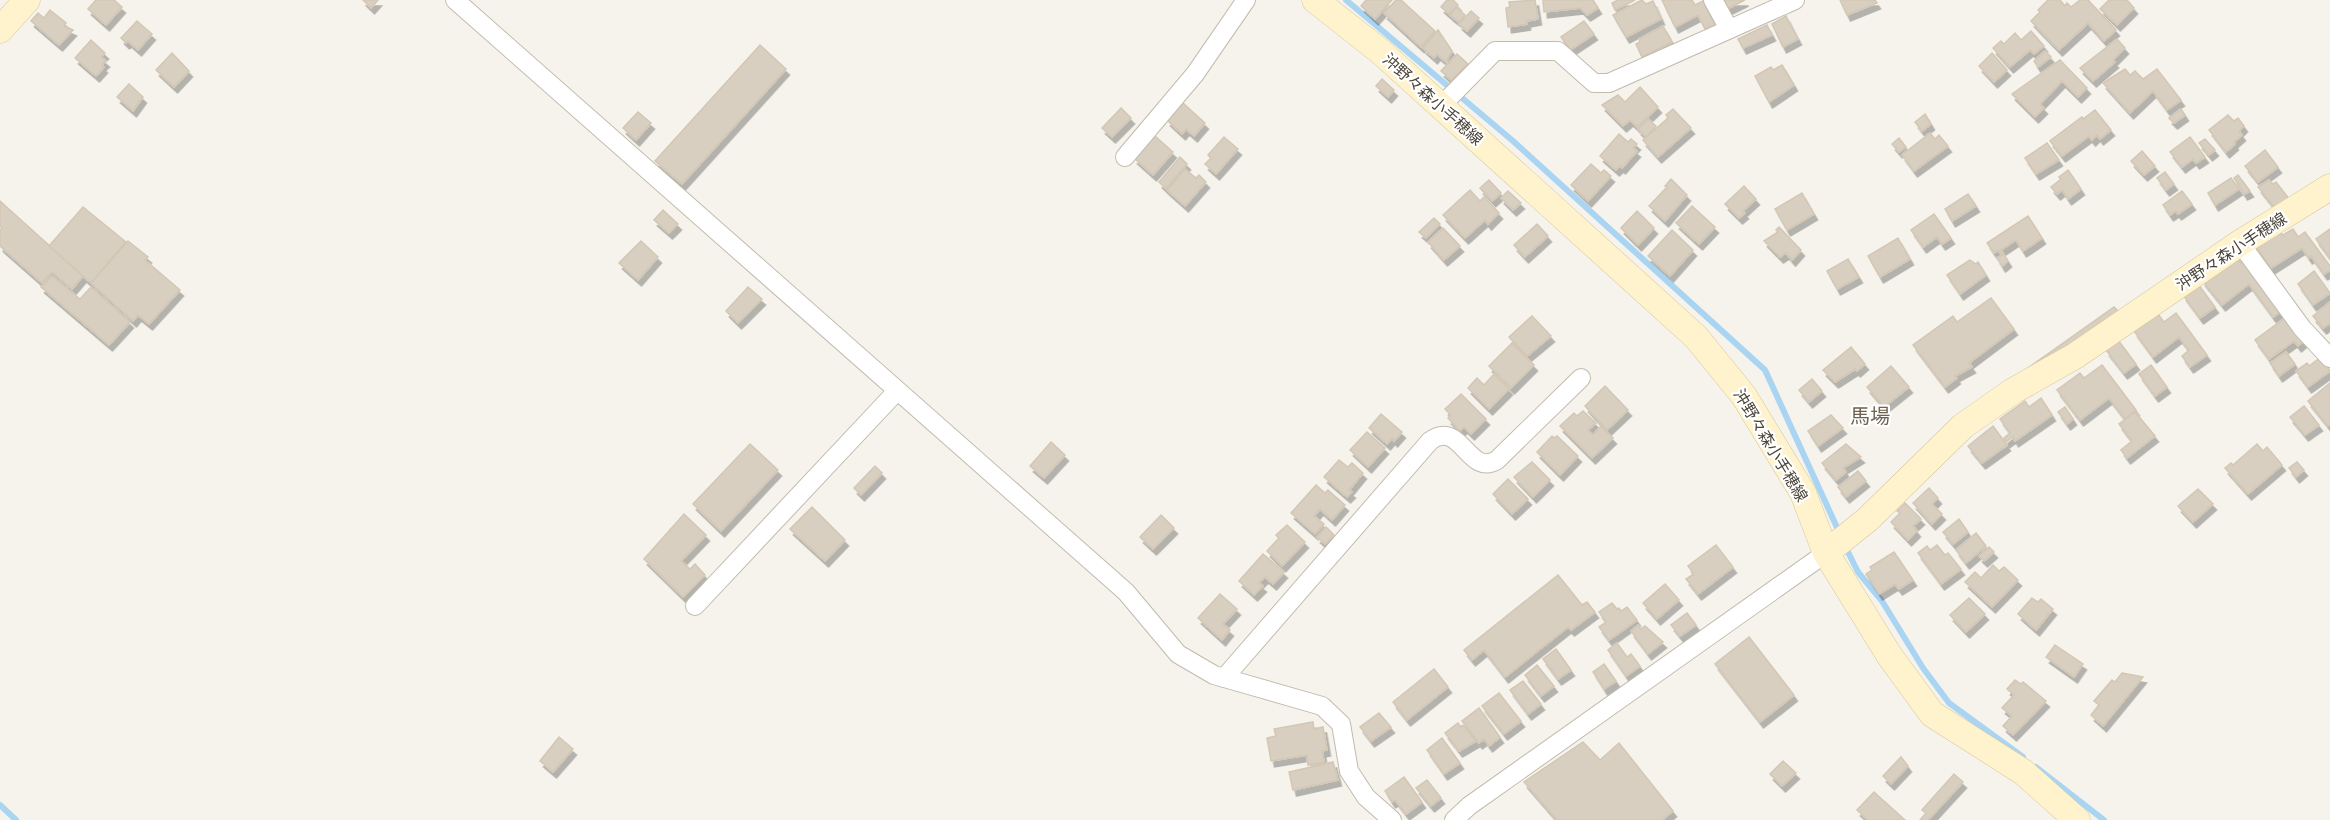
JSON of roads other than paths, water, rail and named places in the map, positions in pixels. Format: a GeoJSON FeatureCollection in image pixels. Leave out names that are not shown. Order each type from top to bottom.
{"type":"FeatureCollection","features":[{"type":"Feature","properties":{"kind":"main road"},"geometry":{"type":"LineString","coordinates":[[0,30],[27,0]]}},
{"type":"Feature","properties":{"kind":"main road","name":"沖野々森小手穂線"},"geometry":{"type":"LineString","coordinates":[[1316,0],[1381,52],[1696,337],[1744,396],[1803,493],[1826,554],[1868,519],[1963,426],[2013,391],[2075,356],[2240,243],[2330,187]]}},
{"type":"Feature","properties":{"kind":"main road"},"geometry":{"type":"LineString","coordinates":[[1826,554],[1889,656],[1932,714],[2023,772],[2077,820]]}},
{"type":"Feature","properties":{"kind":"street"},"geometry":{"type":"LineString","coordinates":[[455,0],[1126,592],[1178,654],[1214,675],[1322,706],[1341,724],[1349,771],[1366,797],[1392,820]]}},
{"type":"Feature","properties":{"kind":"street"},"geometry":{"type":"LineString","coordinates":[[1125,157],[1196,74],[1245,0]]}},
{"type":"Feature","properties":{"kind":"street"},"geometry":{"type":"LineString","coordinates":[[1713,0],[1729,29]]}},
{"type":"Feature","properties":{"kind":"street"},"geometry":{"type":"LineString","coordinates":[[1441,106],[1495,51],[1558,51],[1594,83],[1609,83],[1795,0]]}},
{"type":"Feature","properties":{"kind":"street"},"geometry":{"type":"LineString","coordinates":[[2240,243],[2302,328],[2330,358]]}},
{"type":"Feature","properties":{"kind":"street"},"geometry":{"type":"LineString","coordinates":[[1224,678],[1430,441],[1438,436],[1447,436],[1458,442],[1476,460],[1490,465],[1581,378]]}},
{"type":"Feature","properties":{"kind":"street"},"geometry":{"type":"LineString","coordinates":[[695,606],[897,391]]}},
{"type":"Feature","properties":{"kind":"street"},"geometry":{"type":"LineString","coordinates":[[1454,820],[1469,806],[1826,554]]}},
{"type":"Feature","properties":{"kind":"waterway"},"geometry":{"type":"LineString","coordinates":[[1346,0],[1513,141],[1765,370],[1840,534]]}},
{"type":"Feature","properties":{"kind":"waterway"},"geometry":{"type":"LineString","coordinates":[[1845,546],[1858,572],[1882,601],[1923,668],[1949,703],[2023,757]]}},
{"type":"Feature","properties":{"kind":"waterway"},"geometry":{"type":"LineString","coordinates":[[2036,767],[2104,820]]}},
{"type":"Feature","properties":{"kind":"waterway"},"geometry":{"type":"LineString","coordinates":[[0,805],[16,820]]}},
{"type":"Feature","properties":{"kind":"district","name":"馬場"},"geometry":{"type":"Point","coordinates":[1870,416]}}]}
